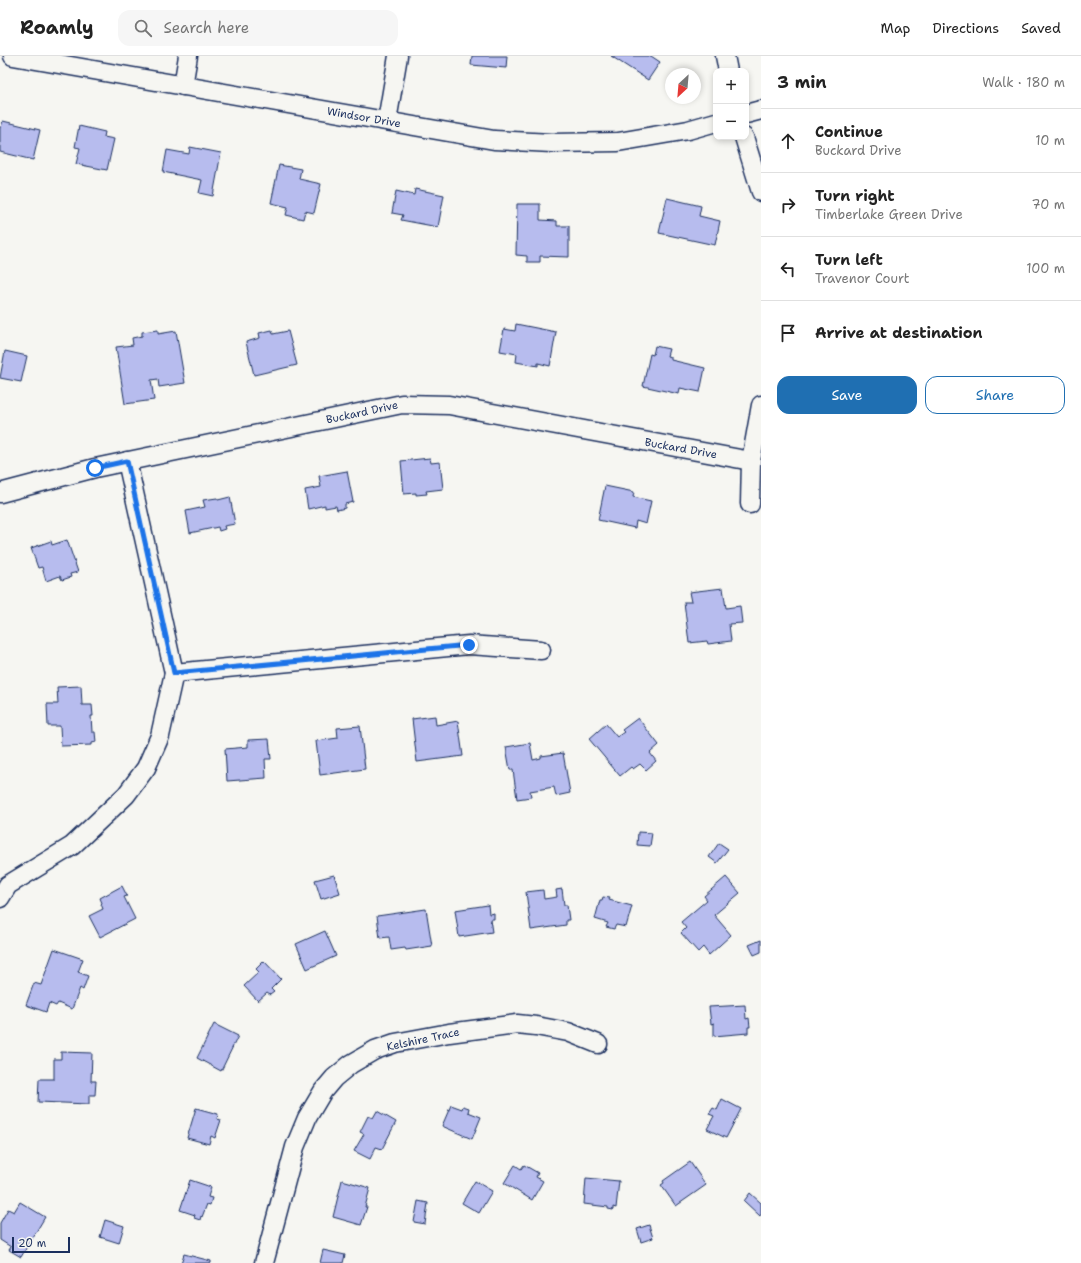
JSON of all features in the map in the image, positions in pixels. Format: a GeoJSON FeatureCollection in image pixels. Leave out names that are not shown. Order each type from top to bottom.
{"type":"FeatureCollection","features":[{"type":"Feature","properties":{"kind":"street","name":"Windsor Drive"},"geometry":{"type":"LineString","coordinates":[[13,56],[494,140],[552,144],[618,142],[688,130],[713,123]]}},
{"type":"Feature","properties":{"kind":"street"},"geometry":{"type":"LineString","coordinates":[[183,86],[188,56]]}},
{"type":"Feature","properties":{"kind":"street"},"geometry":{"type":"LineString","coordinates":[[387,121],[398,56]]}},
{"type":"Feature","properties":{"kind":"street"},"geometry":{"type":"LineString","coordinates":[[725,56],[727,68]]}},
{"type":"Feature","properties":{"kind":"street"},"geometry":{"type":"LineString","coordinates":[[749,113],[761,110]]}},
{"type":"Feature","properties":{"kind":"street"},"geometry":{"type":"LineString","coordinates":[[745,140],[761,192]]}},
{"type":"Feature","properties":{"kind":"street","name":"Buckard Drive"},"geometry":{"type":"LineString","coordinates":[[0,492],[95,468],[402,404],[448,405],[751,461]]}},
{"type":"Feature","properties":{"kind":"street"},"geometry":{"type":"LineString","coordinates":[[750,504],[751,461],[761,405]]}},
{"type":"Feature","properties":{"kind":"street"},"geometry":{"type":"LineString","coordinates":[[0,898],[8,885],[72,846],[126,795],[146,768],[160,736],[174,673],[127,461]]}},
{"type":"Feature","properties":{"kind":"street"},"geometry":{"type":"LineString","coordinates":[[174,673],[469,645],[541,650]]}},
{"type":"Feature","properties":{"kind":"street","name":"Kelshire Trace"},"geometry":{"type":"LineString","coordinates":[[264,1263],[295,1147],[307,1118],[323,1091],[334,1078],[351,1064],[375,1050],[395,1043],[449,1032],[516,1024],[568,1032],[598,1044]]}},
{"type":"Feature","properties":{"kind":"building"},"geometry":{"type":"Polygon","coordinates":[[[472,56],[507,56],[506,68],[471,65],[472,56]]]}},
{"type":"Feature","properties":{"kind":"building"},"geometry":{"type":"Polygon","coordinates":[[[611,56],[651,56],[660,62],[648,80],[611,56]]]}},
{"type":"Feature","properties":{"kind":"building"},"geometry":{"type":"Polygon","coordinates":[[[3,121],[40,130],[33,160],[0,152],[0,127],[3,121]]]}},
{"type":"Feature","properties":{"kind":"building"},"geometry":{"type":"Polygon","coordinates":[[[79,126],[105,132],[104,137],[114,139],[107,170],[76,164],[80,148],[75,147],[79,126]]]}},
{"type":"Feature","properties":{"kind":"building"},"geometry":{"type":"Polygon","coordinates":[[[190,147],[221,153],[213,196],[199,193],[202,180],[163,172],[167,150],[189,154],[190,147]]]}},
{"type":"Feature","properties":{"kind":"building"},"geometry":{"type":"Polygon","coordinates":[[[279,165],[301,169],[299,179],[321,184],[314,213],[305,211],[303,219],[286,215],[288,207],[271,203],[279,165]]]}},
{"type":"Feature","properties":{"kind":"building"},"geometry":{"type":"Polygon","coordinates":[[[415,189],[444,195],[438,227],[401,220],[403,215],[392,213],[396,191],[414,195],[415,189]]]}},
{"type":"Feature","properties":{"kind":"building"},"geometry":{"type":"Polygon","coordinates":[[[667,198],[701,206],[699,216],[720,221],[715,245],[659,233],[667,198]]]}},
{"type":"Feature","properties":{"kind":"building"},"geometry":{"type":"Polygon","coordinates":[[[517,204],[540,204],[540,220],[557,221],[557,226],[569,226],[569,257],[540,256],[540,262],[527,262],[527,256],[516,255],[517,204]]]}},
{"type":"Feature","properties":{"kind":"building"},"geometry":{"type":"Polygon","coordinates":[[[516,324],[556,332],[550,366],[538,363],[538,366],[516,362],[517,354],[500,351],[504,329],[515,331],[516,324]]]}},
{"type":"Feature","properties":{"kind":"building"},"geometry":{"type":"Polygon","coordinates":[[[158,330],[158,334],[176,331],[185,383],[159,387],[158,379],[151,380],[154,400],[125,404],[116,347],[133,345],[132,338],[142,336],[142,332],[158,330]]]}},
{"type":"Feature","properties":{"kind":"building"},"geometry":{"type":"Polygon","coordinates":[[[272,330],[273,334],[288,331],[297,365],[254,375],[246,342],[260,338],[259,333],[272,330]]]}},
{"type":"Feature","properties":{"kind":"building"},"geometry":{"type":"Polygon","coordinates":[[[655,346],[669,349],[667,356],[671,357],[671,360],[705,368],[700,392],[680,388],[679,394],[643,386],[650,354],[653,355],[655,346]]]}},
{"type":"Feature","properties":{"kind":"building"},"geometry":{"type":"Polygon","coordinates":[[[5,351],[27,356],[21,382],[0,378],[5,351]]]}},
{"type":"Feature","properties":{"kind":"building"},"geometry":{"type":"Polygon","coordinates":[[[430,458],[431,463],[440,462],[443,489],[426,491],[427,494],[404,494],[401,461],[430,458]]]}},
{"type":"Feature","properties":{"kind":"building"},"geometry":{"type":"Polygon","coordinates":[[[347,471],[353,502],[345,504],[345,508],[337,510],[336,506],[325,508],[325,505],[308,509],[305,490],[321,487],[319,476],[347,471]]]}},
{"type":"Feature","properties":{"kind":"building"},"geometry":{"type":"Polygon","coordinates":[[[605,486],[634,492],[633,497],[651,501],[646,524],[636,521],[635,528],[598,520],[605,486]]]}},
{"type":"Feature","properties":{"kind":"building"},"geometry":{"type":"Polygon","coordinates":[[[230,497],[235,524],[224,526],[225,529],[219,531],[218,527],[190,533],[186,511],[205,507],[203,500],[217,498],[218,500],[230,497]]]}},
{"type":"Feature","properties":{"kind":"building"},"geometry":{"type":"Polygon","coordinates":[[[67,540],[78,572],[70,574],[71,577],[62,580],[60,576],[46,581],[42,567],[38,568],[31,548],[51,541],[52,545],[67,540]]]}},
{"type":"Feature","properties":{"kind":"building"},"geometry":{"type":"Polygon","coordinates":[[[723,588],[726,608],[740,606],[742,623],[729,624],[731,641],[708,644],[707,641],[689,643],[684,602],[691,602],[689,592],[723,588]]]}},
{"type":"Feature","properties":{"kind":"building"},"geometry":{"type":"Polygon","coordinates":[[[81,686],[82,705],[92,705],[92,732],[95,732],[96,742],[92,743],[92,745],[61,746],[60,726],[48,726],[47,704],[58,704],[57,687],[81,686]]]}},
{"type":"Feature","properties":{"kind":"building"},"geometry":{"type":"Polygon","coordinates":[[[435,716],[436,725],[458,721],[463,756],[417,762],[412,719],[435,716]]]}},
{"type":"Feature","properties":{"kind":"building"},"geometry":{"type":"Polygon","coordinates":[[[638,718],[659,745],[650,753],[656,761],[646,770],[640,764],[633,769],[631,767],[620,776],[589,739],[606,724],[617,737],[624,732],[622,730],[638,718]]]}},
{"type":"Feature","properties":{"kind":"building"},"geometry":{"type":"Polygon","coordinates":[[[360,726],[365,769],[320,775],[316,741],[338,738],[337,728],[360,726]]]}},
{"type":"Feature","properties":{"kind":"building"},"geometry":{"type":"Polygon","coordinates":[[[269,739],[271,759],[265,759],[266,778],[227,781],[225,749],[248,747],[248,740],[269,739]]]}},
{"type":"Feature","properties":{"kind":"building"},"geometry":{"type":"Polygon","coordinates":[[[530,743],[533,760],[541,758],[541,756],[563,753],[570,793],[556,796],[554,787],[530,791],[531,797],[517,799],[513,770],[510,770],[506,747],[530,743]]]}},
{"type":"Feature","properties":{"kind":"building"},"geometry":{"type":"Polygon","coordinates":[[[638,832],[652,833],[650,846],[637,845],[638,832]]]}},
{"type":"Feature","properties":{"kind":"building"},"geometry":{"type":"Polygon","coordinates":[[[719,843],[728,849],[717,863],[709,857],[719,843]]]}},
{"type":"Feature","properties":{"kind":"building"},"geometry":{"type":"Polygon","coordinates":[[[334,875],[340,893],[321,899],[315,880],[334,875]]]}},
{"type":"Feature","properties":{"kind":"building"},"geometry":{"type":"Polygon","coordinates":[[[726,877],[740,893],[714,915],[731,935],[709,955],[703,947],[698,952],[681,933],[686,928],[681,922],[707,900],[704,896],[726,877]]]}},
{"type":"Feature","properties":{"kind":"building"},"geometry":{"type":"Polygon","coordinates":[[[122,886],[127,896],[124,897],[135,919],[100,937],[89,916],[103,909],[100,898],[122,886]]]}},
{"type":"Feature","properties":{"kind":"building"},"geometry":{"type":"Polygon","coordinates":[[[562,889],[564,905],[567,905],[569,920],[566,920],[566,925],[531,930],[526,892],[543,890],[544,899],[557,897],[556,890],[562,889]]]}},
{"type":"Feature","properties":{"kind":"building"},"geometry":{"type":"Polygon","coordinates":[[[603,897],[632,906],[626,927],[616,925],[614,929],[606,927],[608,923],[595,919],[600,900],[602,900],[603,897]]]}},
{"type":"Feature","properties":{"kind":"building"},"geometry":{"type":"Polygon","coordinates":[[[488,905],[489,914],[494,913],[494,919],[490,919],[492,932],[459,937],[455,910],[488,905]]]}},
{"type":"Feature","properties":{"kind":"building"},"geometry":{"type":"Polygon","coordinates":[[[426,909],[432,946],[406,950],[405,948],[391,950],[389,937],[380,938],[377,916],[426,909]]]}},
{"type":"Feature","properties":{"kind":"building"},"geometry":{"type":"Polygon","coordinates":[[[325,931],[336,956],[307,969],[296,944],[325,931]]]}},
{"type":"Feature","properties":{"kind":"building"},"geometry":{"type":"Polygon","coordinates":[[[761,940],[761,952],[754,955],[749,945],[761,940]]]}},
{"type":"Feature","properties":{"kind":"building"},"geometry":{"type":"Polygon","coordinates":[[[54,949],[83,959],[78,972],[88,976],[83,990],[80,988],[72,1009],[58,1003],[56,1006],[49,1003],[46,1012],[26,1005],[34,983],[41,985],[54,949]]]}},
{"type":"Feature","properties":{"kind":"building"},"geometry":{"type":"Polygon","coordinates":[[[264,961],[281,979],[271,989],[274,992],[270,995],[267,993],[258,1001],[244,986],[259,972],[256,969],[264,961]]]}},
{"type":"Feature","properties":{"kind":"building"},"geometry":{"type":"Polygon","coordinates":[[[745,1005],[746,1019],[749,1018],[750,1027],[748,1027],[748,1033],[714,1036],[714,1023],[711,1024],[709,1007],[745,1005]]]}},
{"type":"Feature","properties":{"kind":"building"},"geometry":{"type":"Polygon","coordinates":[[[214,1024],[238,1036],[221,1071],[197,1058],[214,1024]]]}},
{"type":"Feature","properties":{"kind":"building"},"geometry":{"type":"Polygon","coordinates":[[[61,1052],[92,1053],[91,1081],[96,1081],[95,1095],[89,1095],[89,1104],[38,1102],[39,1079],[54,1079],[54,1059],[61,1059],[61,1052]]]}},
{"type":"Feature","properties":{"kind":"building"},"geometry":{"type":"Polygon","coordinates":[[[722,1099],[741,1109],[726,1138],[707,1129],[714,1116],[709,1114],[713,1108],[717,1110],[722,1099]]]}},
{"type":"Feature","properties":{"kind":"building"},"geometry":{"type":"Polygon","coordinates":[[[451,1105],[462,1109],[463,1106],[469,1108],[468,1112],[481,1117],[472,1139],[442,1126],[451,1105]]]}},
{"type":"Feature","properties":{"kind":"building"},"geometry":{"type":"Polygon","coordinates":[[[196,1108],[218,1114],[217,1119],[221,1120],[215,1138],[211,1136],[209,1144],[187,1138],[196,1108]]]}},
{"type":"Feature","properties":{"kind":"building"},"geometry":{"type":"Polygon","coordinates":[[[377,1111],[396,1122],[382,1149],[376,1147],[370,1159],[354,1151],[364,1134],[360,1132],[368,1116],[373,1118],[377,1111]]]}},
{"type":"Feature","properties":{"kind":"building"},"geometry":{"type":"Polygon","coordinates":[[[690,1162],[706,1185],[676,1206],[661,1185],[664,1183],[663,1181],[690,1162]]]}},
{"type":"Feature","properties":{"kind":"building"},"geometry":{"type":"Polygon","coordinates":[[[515,1165],[521,1169],[524,1165],[538,1173],[536,1177],[543,1181],[532,1200],[504,1183],[515,1165]]]}},
{"type":"Feature","properties":{"kind":"building"},"geometry":{"type":"Polygon","coordinates":[[[586,1178],[619,1181],[616,1208],[613,1207],[613,1210],[608,1209],[608,1207],[584,1204],[586,1178]]]}},
{"type":"Feature","properties":{"kind":"building"},"geometry":{"type":"Polygon","coordinates":[[[190,1180],[211,1187],[208,1197],[212,1198],[210,1205],[207,1204],[200,1220],[194,1218],[195,1215],[180,1210],[190,1180]]]}},
{"type":"Feature","properties":{"kind":"building"},"geometry":{"type":"Polygon","coordinates":[[[342,1180],[370,1188],[365,1207],[367,1207],[361,1225],[333,1217],[342,1180]]]}},
{"type":"Feature","properties":{"kind":"building"},"geometry":{"type":"Polygon","coordinates":[[[475,1181],[492,1191],[479,1213],[462,1203],[475,1181]]]}},
{"type":"Feature","properties":{"kind":"building"},"geometry":{"type":"Polygon","coordinates":[[[750,1193],[761,1203],[760,1216],[744,1201],[750,1193]]]}},
{"type":"Feature","properties":{"kind":"building"},"geometry":{"type":"Polygon","coordinates":[[[418,1201],[428,1203],[425,1224],[414,1222],[418,1201]]]}},
{"type":"Feature","properties":{"kind":"building"},"geometry":{"type":"Polygon","coordinates":[[[20,1202],[45,1217],[21,1257],[9,1250],[11,1247],[0,1240],[0,1223],[8,1209],[14,1212],[20,1202]]]}},
{"type":"Feature","properties":{"kind":"building"},"geometry":{"type":"Polygon","coordinates":[[[105,1220],[124,1226],[119,1243],[100,1237],[105,1220]]]}},
{"type":"Feature","properties":{"kind":"building"},"geometry":{"type":"Polygon","coordinates":[[[649,1225],[653,1238],[641,1242],[637,1229],[649,1225]]]}},
{"type":"Feature","properties":{"kind":"building"},"geometry":{"type":"Polygon","coordinates":[[[323,1250],[345,1255],[343,1263],[320,1263],[323,1250]]]}},
{"type":"Feature","properties":{"kind":"building"},"geometry":{"type":"Polygon","coordinates":[[[184,1254],[211,1261],[211,1263],[181,1263],[184,1254]]]}},
{"type":"Feature","properties":{"kind":"route"},"geometry":{"type":"LineString","coordinates":[[95,468],[127,461],[174,673],[469,645]]}}]}
